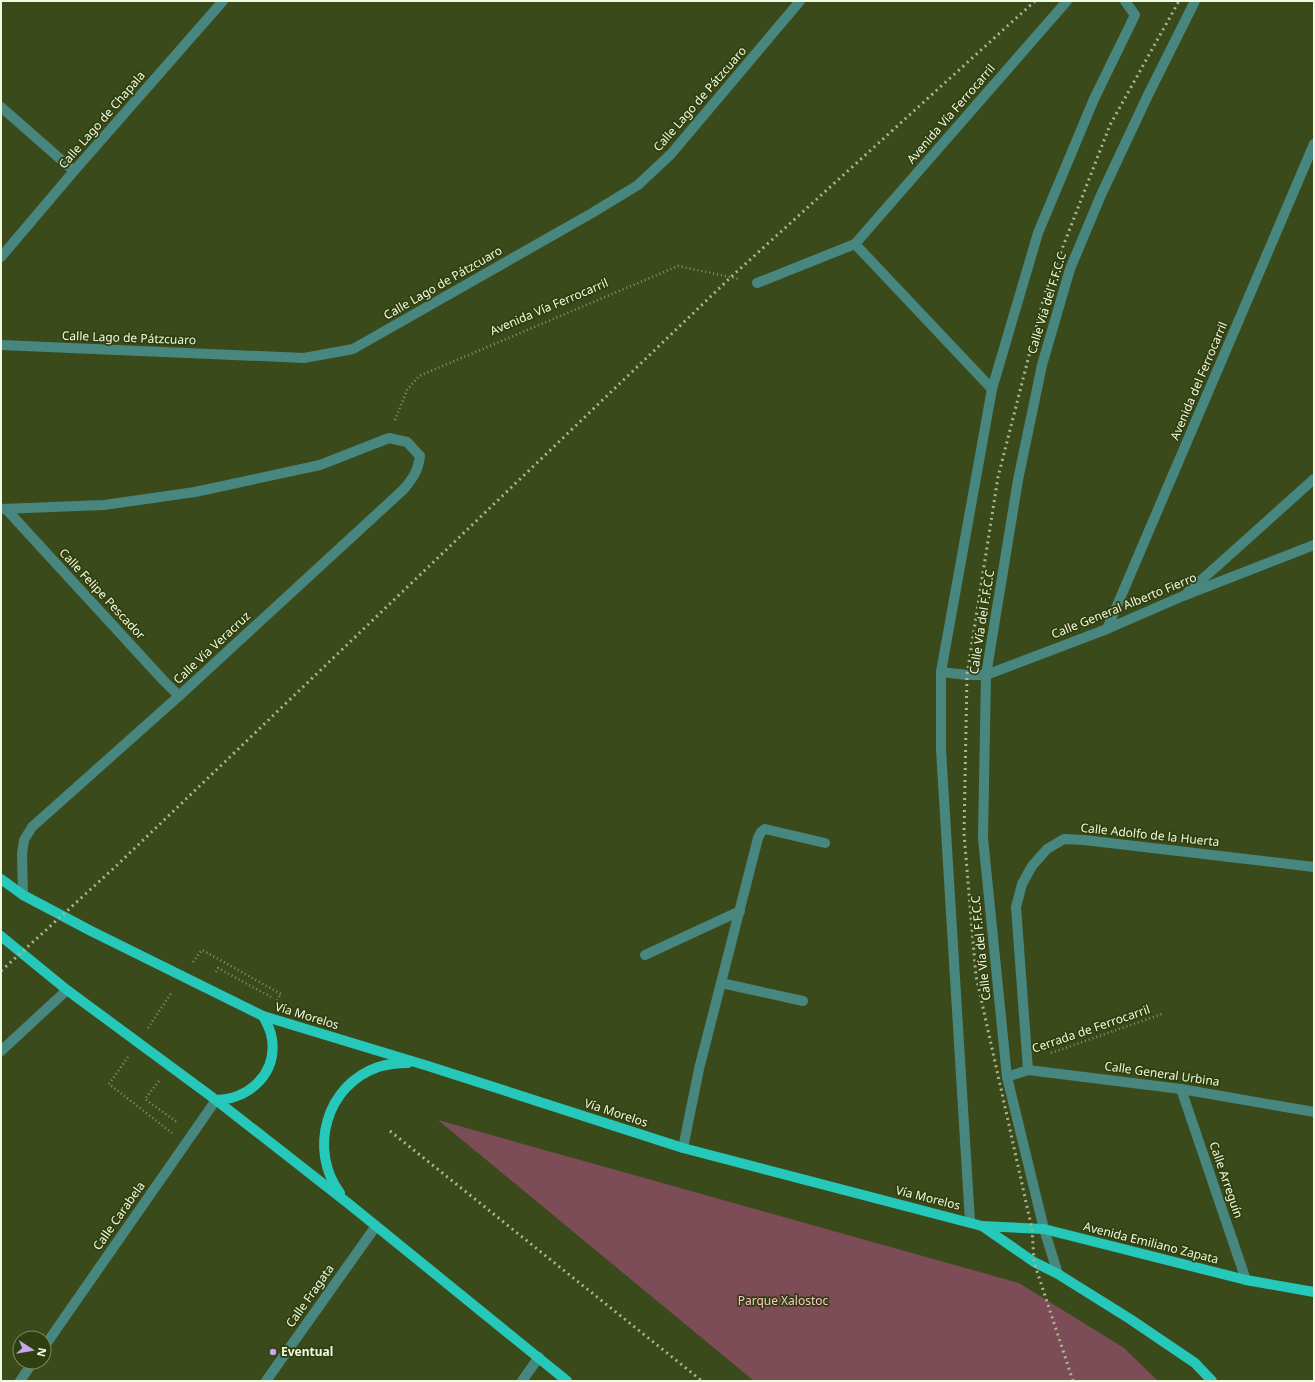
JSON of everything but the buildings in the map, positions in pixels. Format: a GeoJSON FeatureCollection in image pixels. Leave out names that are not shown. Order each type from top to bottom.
{"type":"FeatureCollection","features":[{"type":"Feature","properties":{"kind":"main road","name":"Vía Morelos"},"geometry":{"type":"LineString","coordinates":[[1,879],[23,895],[91,931],[263,1016],[428,1066],[682,1148],[982,1226],[1034,1262],[1058,1274],[1130,1319],[1195,1363],[1212,1381]]}},
{"type":"Feature","properties":{"kind":"main road"},"geometry":{"type":"LineString","coordinates":[[1,936],[67,990],[216,1100],[350,1204],[567,1381]]}},
{"type":"Feature","properties":{"kind":"main road"},"geometry":{"type":"LineString","coordinates":[[216,1100],[228,1099],[248,1091],[264,1075],[270,1064],[272,1039],[269,1027],[263,1016]]}},
{"type":"Feature","properties":{"kind":"main road"},"geometry":{"type":"LineString","coordinates":[[350,1204],[338,1192],[330,1177],[325,1162],[323,1144],[325,1128],[330,1112],[338,1097],[349,1084],[363,1074],[378,1067],[400,1063],[412,1063],[428,1066]]}},
{"type":"Feature","properties":{"kind":"main road","name":"Avenida Emiliano Zapata"},"geometry":{"type":"LineString","coordinates":[[982,1226],[1044,1229],[1246,1280],[1314,1292]]}},
{"type":"Feature","properties":{"kind":"street","name":"Calle Lago de Chapala"},"geometry":{"type":"LineString","coordinates":[[1,257],[223,1]]}},
{"type":"Feature","properties":{"kind":"street","name":"Avenida Vía Ferrocarril"},"geometry":{"type":"LineString","coordinates":[[855,244],[1067,1]]}},
{"type":"Feature","properties":{"kind":"street"},"geometry":{"type":"LineString","coordinates":[[970,1222],[941,750],[941,672],[992,389],[1038,233],[1094,99],[1135,15],[1125,1]]}},
{"type":"Feature","properties":{"kind":"street","name":"Calle Vía del F.F.C.C"},"geometry":{"type":"LineString","coordinates":[[1058,1274],[1044,1229],[1007,1078],[983,838],[986,675],[1018,480],[1042,365],[1070,269],[1101,195],[1148,95],[1195,1]]}},
{"type":"Feature","properties":{"kind":"street","name":"Calle Lago de Pátzcuaro"},"geometry":{"type":"LineString","coordinates":[[1,345],[304,358],[353,349],[592,213],[638,185],[671,154],[795,3]]}},
{"type":"Feature","properties":{"kind":"street"},"geometry":{"type":"LineString","coordinates":[[1,107],[74,171]]}},
{"type":"Feature","properties":{"kind":"street","name":"Avenida del Ferrocarril"},"geometry":{"type":"LineString","coordinates":[[1108,629],[1314,144]]}},
{"type":"Feature","properties":{"kind":"street"},"geometry":{"type":"LineString","coordinates":[[757,283],[855,244],[992,389]]}},
{"type":"Feature","properties":{"kind":"street"},"geometry":{"type":"LineString","coordinates":[[4,509],[104,505],[195,492],[320,465],[389,438]]}},
{"type":"Feature","properties":{"kind":"street","name":"Calle Vía Veracruz"},"geometry":{"type":"LineString","coordinates":[[23,895],[22,854],[24,840],[32,827],[179,696],[398,495],[414,478],[420,456],[407,442],[389,438]]}},
{"type":"Feature","properties":{"kind":"street"},"geometry":{"type":"LineString","coordinates":[[1183,596],[1314,479]]}},
{"type":"Feature","properties":{"kind":"street","name":"Calle Felipe Pescador"},"geometry":{"type":"LineString","coordinates":[[4,509],[179,696]]}},
{"type":"Feature","properties":{"kind":"street","name":"Calle General Alberto Fierro"},"geometry":{"type":"LineString","coordinates":[[941,672],[967,675],[986,675],[1108,629],[1183,596],[1314,545]]}},
{"type":"Feature","properties":{"kind":"street"},"geometry":{"type":"LineString","coordinates":[[682,1148],[699,1069],[758,838],[761,832],[765,829],[825,843]]}},
{"type":"Feature","properties":{"kind":"street","name":"Calle Adolfo de la Huerta"},"geometry":{"type":"LineString","coordinates":[[1028,1066],[1016,906],[1022,884],[1032,866],[1047,849],[1064,839],[1084,840],[1314,866]]}},
{"type":"Feature","properties":{"kind":"street"},"geometry":{"type":"LineString","coordinates":[[645,955],[740,911]]}},
{"type":"Feature","properties":{"kind":"street"},"geometry":{"type":"LineString","coordinates":[[721,983],[803,1001]]}},
{"type":"Feature","properties":{"kind":"street"},"geometry":{"type":"LineString","coordinates":[[1,1051],[67,990]]}},
{"type":"Feature","properties":{"kind":"street","name":"Calle General Urbina"},"geometry":{"type":"LineString","coordinates":[[1007,1078],[1028,1066],[1181,1088],[1314,1112]]}},
{"type":"Feature","properties":{"kind":"street","name":"Calle Arreguín"},"geometry":{"type":"LineString","coordinates":[[1181,1088],[1246,1280]]}},
{"type":"Feature","properties":{"kind":"street","name":"Calle Carabela"},"geometry":{"type":"LineString","coordinates":[[52,1336],[216,1100]]}},
{"type":"Feature","properties":{"kind":"street","name":"Calle Fragata"},"geometry":{"type":"LineString","coordinates":[[266,1381],[376,1226]]}},
{"type":"Feature","properties":{"kind":"street"},"geometry":{"type":"LineString","coordinates":[[522,1381],[539,1357]]}},
{"type":"Feature","properties":{"kind":"street"},"geometry":{"type":"LineString","coordinates":[[20,1381],[28,1370]]}},
{"type":"Feature","properties":{"kind":"path","name":"Avenida Vía Ferrocarril"},"geometry":{"type":"LineString","coordinates":[[389,438],[407,390],[419,376],[678,266],[757,283]]}},
{"type":"Feature","properties":{"kind":"path"},"geometry":{"type":"LineString","coordinates":[[193,963],[202,950],[281,994],[277,1000],[218,968]]}},
{"type":"Feature","properties":{"kind":"path"},"geometry":{"type":"LineString","coordinates":[[144,1033],[175,988]]}},
{"type":"Feature","properties":{"kind":"path","name":"Cerrada de Ferrocarril"},"geometry":{"type":"LineString","coordinates":[[1028,1066],[1162,1014]]}},
{"type":"Feature","properties":{"kind":"path"},"geometry":{"type":"LineString","coordinates":[[131,1052],[109,1084],[178,1137]]}},
{"type":"Feature","properties":{"kind":"path"},"geometry":{"type":"LineString","coordinates":[[145,1099],[180,1125]]}},
{"type":"Feature","properties":{"kind":"green space","name":"Parque Xalostoc"},"geometry":{"type":"Polygon","coordinates":[[[438,1120],[1019,1283],[1124,1348],[1158,1381],[754,1381],[438,1120]]]}},
{"type":"Feature","properties":{"kind":"railway"},"geometry":{"type":"LineString","coordinates":[[1,971],[114,868],[731,277],[1035,1]]}},
{"type":"Feature","properties":{"kind":"railway"},"geometry":{"type":"LineString","coordinates":[[1073,1381],[1034,1262],[1032,1229],[976,976],[964,834],[967,675],[998,477],[1045,293],[1110,125],[1179,1]]}},
{"type":"Feature","properties":{"kind":"railway"},"geometry":{"type":"LineString","coordinates":[[390,1131],[702,1381]]}},
{"type":"Feature","properties":{"kind":"place","name":"Eventual"},"geometry":{"type":"Point","coordinates":[273,1352]}}]}
